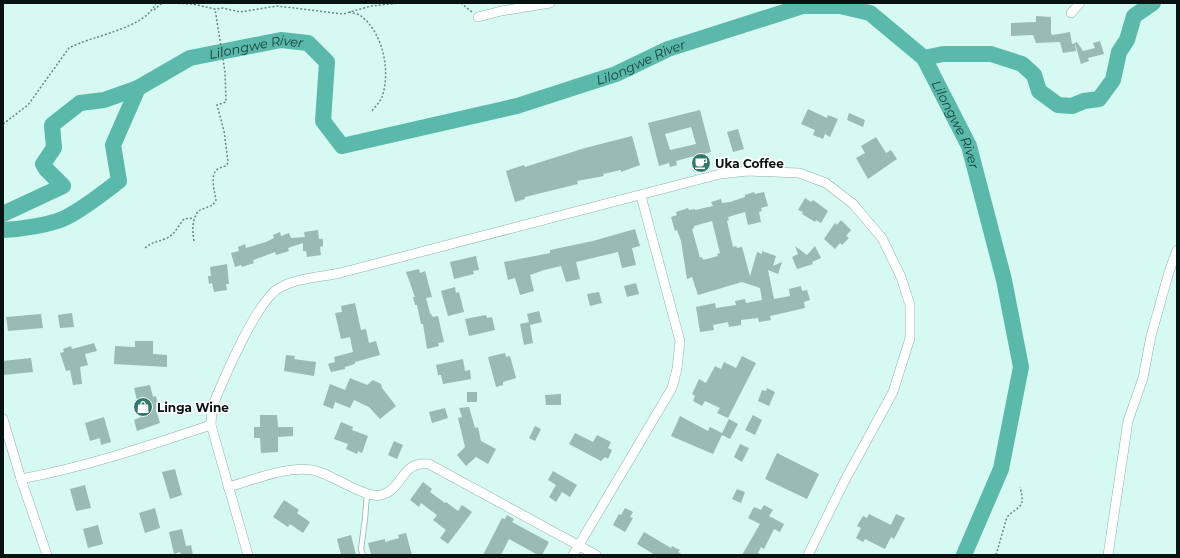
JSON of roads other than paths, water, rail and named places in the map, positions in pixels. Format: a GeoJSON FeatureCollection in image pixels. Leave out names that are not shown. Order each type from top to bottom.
{"type":"FeatureCollection","features":[{"type":"Feature","properties":{"kind":"street"},"geometry":{"type":"LineString","coordinates":[[478,17],[501,11],[550,3]]}},
{"type":"Feature","properties":{"kind":"street"},"geometry":{"type":"LineString","coordinates":[[1071,13],[1080,3]]}},
{"type":"Feature","properties":{"kind":"street"},"geometry":{"type":"LineString","coordinates":[[248,555],[211,425],[212,407],[237,350],[265,301],[280,287],[348,272],[642,196],[720,174],[748,171],[799,173],[826,183],[853,204],[882,238],[901,277],[910,305],[910,338],[893,392],[847,476],[808,555]]}},
{"type":"Feature","properties":{"kind":"street"},"geometry":{"type":"LineString","coordinates":[[573,555],[672,388],[677,369],[680,341],[642,196]]}},
{"type":"Feature","properties":{"kind":"street"},"geometry":{"type":"LineString","coordinates":[[1108,555],[1128,421],[1143,378],[1151,336],[1169,272],[1177,250]]}},
{"type":"Feature","properties":{"kind":"street"},"geometry":{"type":"LineString","coordinates":[[3,420],[46,555]]}},
{"type":"Feature","properties":{"kind":"street"},"geometry":{"type":"LineString","coordinates":[[21,479],[65,471],[103,461],[211,425]]}},
{"type":"Feature","properties":{"kind":"street"},"geometry":{"type":"LineString","coordinates":[[228,487],[288,470],[312,470],[322,472],[373,496],[386,493],[410,468],[422,463],[429,464],[596,555]]}},
{"type":"Feature","properties":{"kind":"lane"},"geometry":{"type":"LineString","coordinates":[[363,555],[361,549],[367,493]]}},
{"type":"Feature","properties":{"kind":"waterway"},"geometry":{"type":"LineString","coordinates":[[924,58],[943,54],[991,54],[1022,64],[1034,75],[1039,91],[1058,105],[1072,106],[1084,101],[1099,99],[1113,80],[1119,52],[1127,40],[1134,16],[1153,3]]}},
{"type":"Feature","properties":{"kind":"waterway","name":"Lilongwe River"},"geometry":{"type":"LineString","coordinates":[[3,230],[36,226],[61,220],[87,205],[119,181],[113,145],[138,88],[190,58],[281,40],[308,43],[327,62],[323,121],[342,146],[517,106],[616,74],[668,49],[803,6],[840,6],[870,13],[924,58],[969,146],[1004,280],[1021,367],[1001,469],[964,555]]}},
{"type":"Feature","properties":{"kind":"waterway"},"geometry":{"type":"LineString","coordinates":[[3,214],[63,186],[43,164],[54,148],[52,125],[80,103],[104,100],[138,88]]}},
{"type":"Feature","properties":{"kind":"place","name":"Uka Coffee"},"geometry":{"type":"Point","coordinates":[701,163]}},
{"type":"Feature","properties":{"kind":"place","name":"Linga Wine"},"geometry":{"type":"Point","coordinates":[143,407]}}]}
